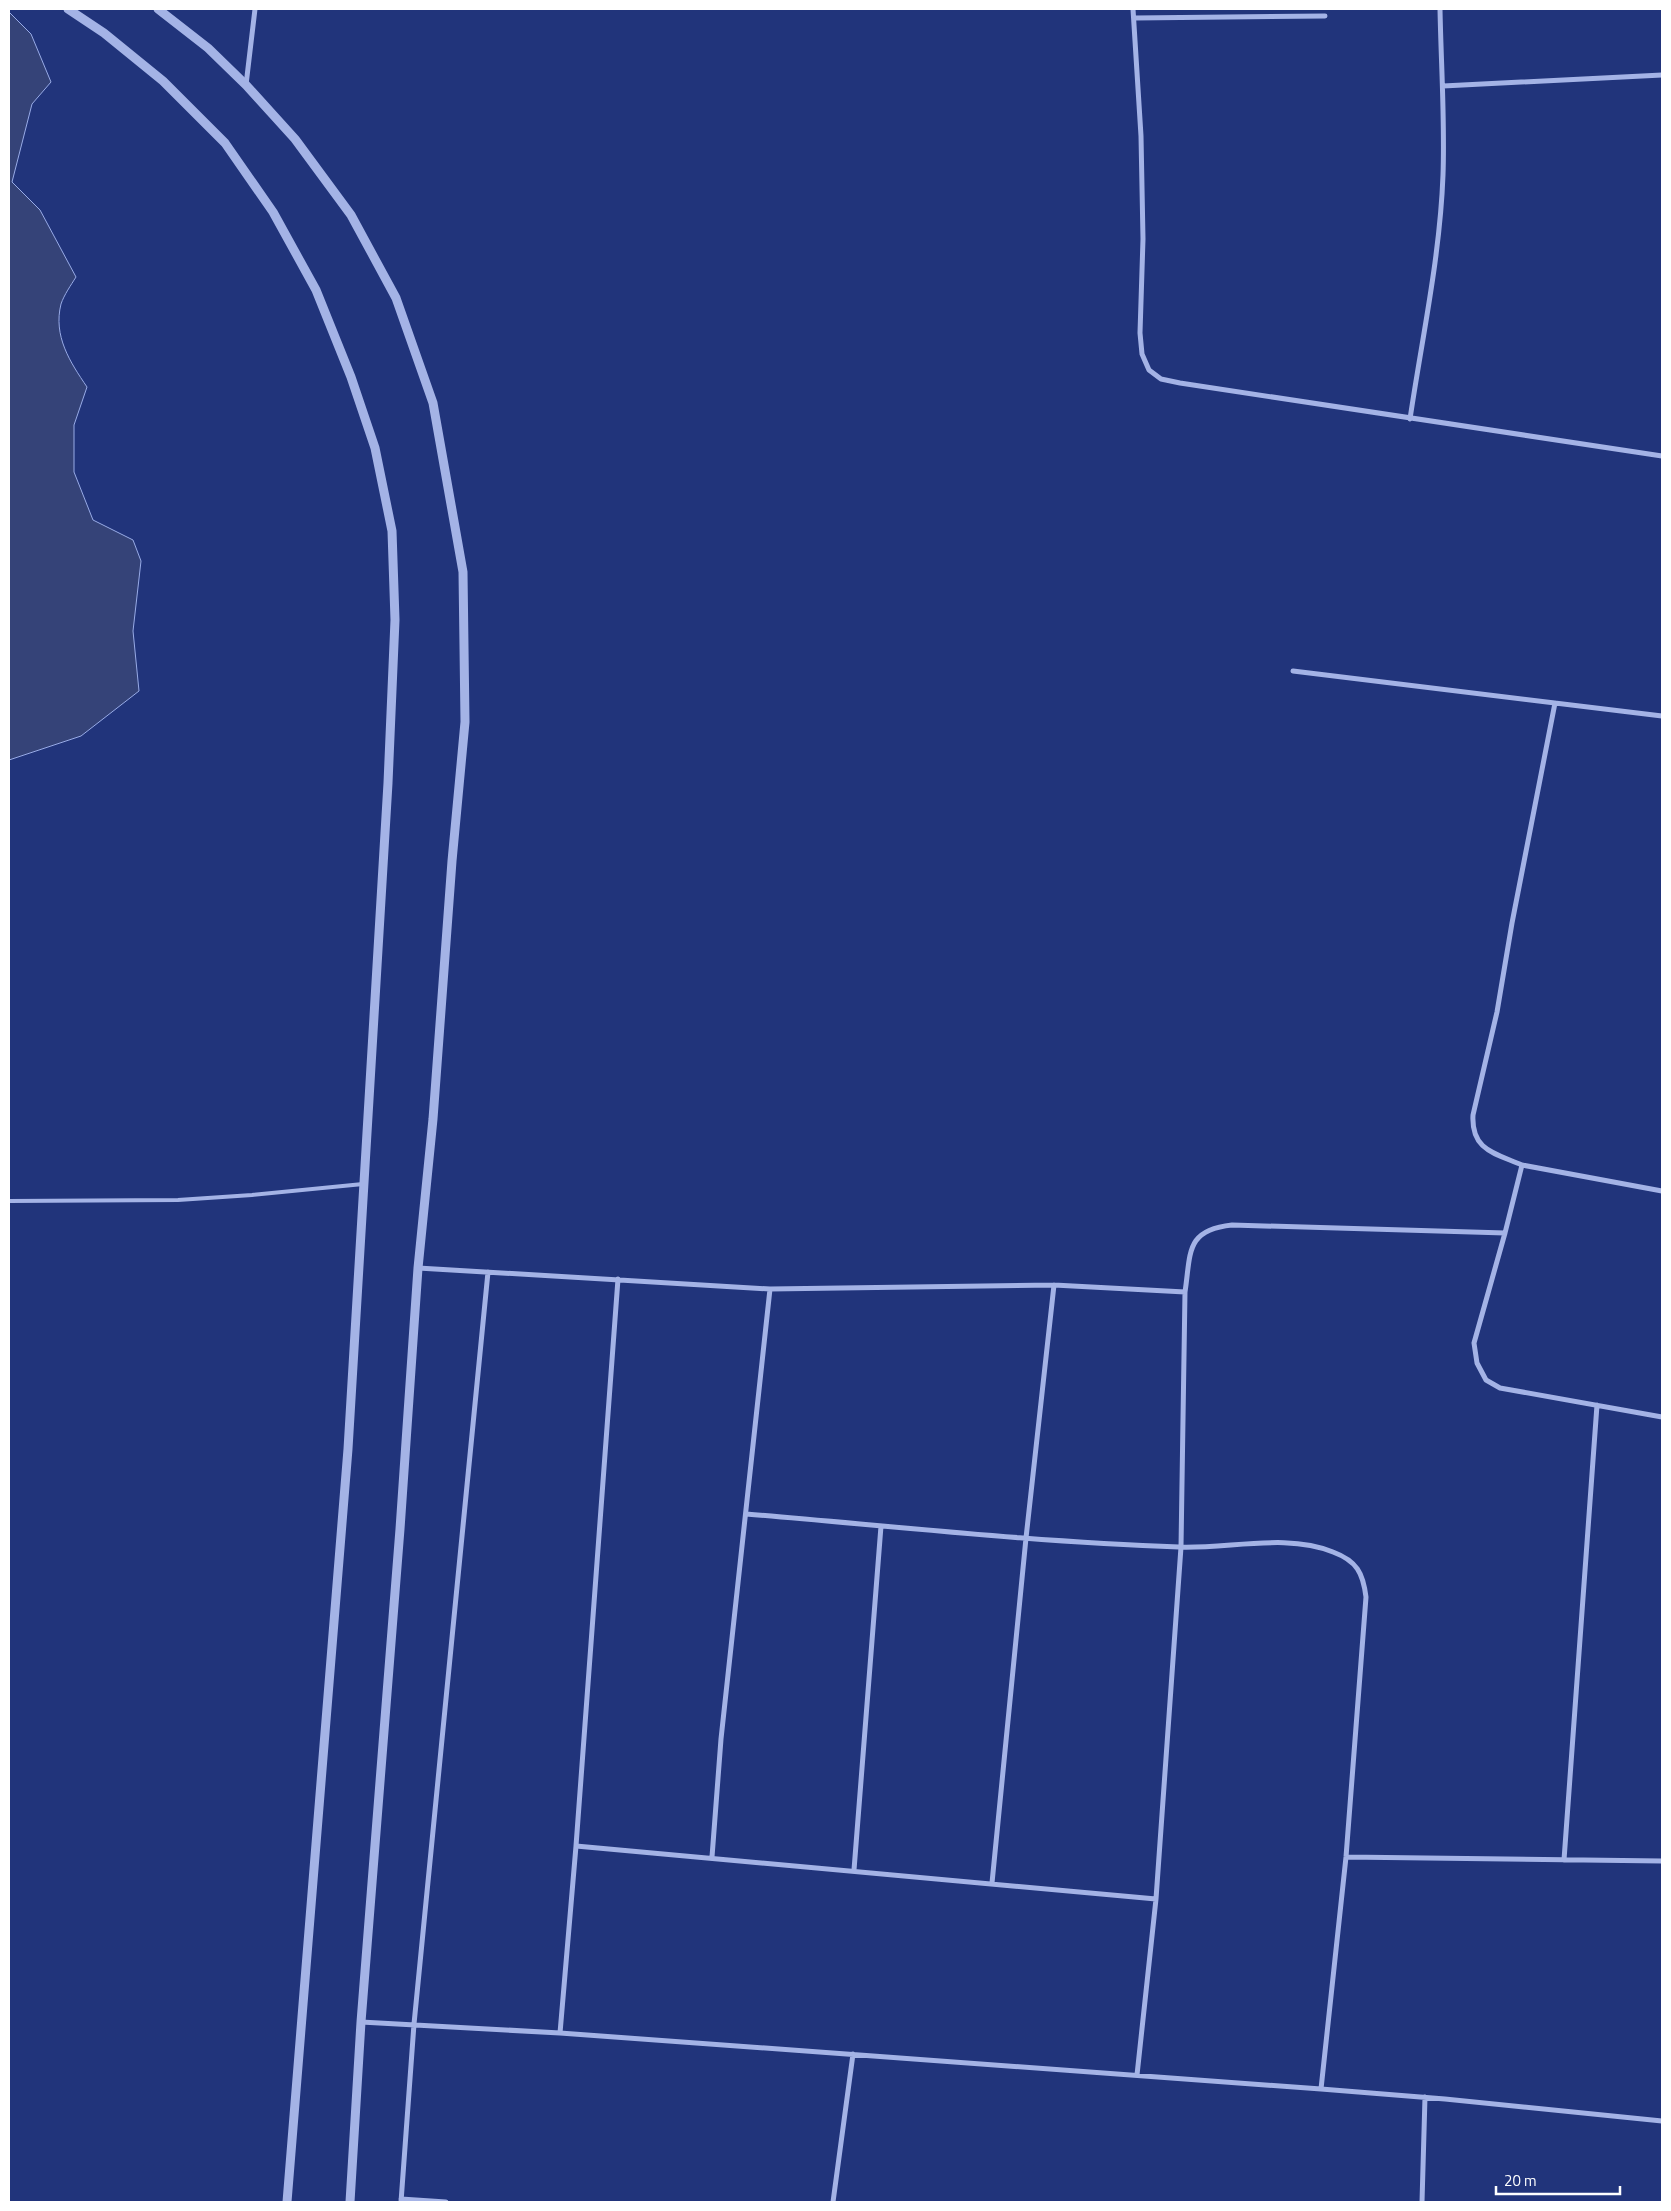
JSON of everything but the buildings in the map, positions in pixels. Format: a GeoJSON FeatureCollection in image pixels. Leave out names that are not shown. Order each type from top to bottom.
{"type":"FeatureCollection","features":[{"type":"Feature","properties":{"kind":"street"},"geometry":{"type":"LineString","coordinates":[[68,9],[104,33],[163,81],[225,143],[268,204],[316,290],[351,377],[375,448],[392,531],[395,620],[388,783],[348,1449],[287,2202]]}},
{"type":"Feature","properties":{"kind":"street"},"geometry":{"type":"LineString","coordinates":[[158,9],[208,48],[246,85],[295,139],[351,215],[396,298],[433,403],[463,572],[465,722],[452,861],[433,1119],[418,1268],[350,2202]]}},
{"type":"Feature","properties":{"kind":"street"},"geometry":{"type":"LineString","coordinates":[[246,85],[255,9]]}},
{"type":"Feature","properties":{"kind":"street"},"geometry":{"type":"LineString","coordinates":[[1133,9],[1141,145],[1143,239],[1140,333],[1142,354],[1149,370],[1161,379],[1180,384],[1662,456]]}},
{"type":"Feature","properties":{"kind":"street"},"geometry":{"type":"LineString","coordinates":[[1410,419],[1437,242],[1443,176],[1443,86],[1440,9]]}},
{"type":"Feature","properties":{"kind":"street"},"geometry":{"type":"LineString","coordinates":[[1135,18],[1325,16]]}},
{"type":"Feature","properties":{"kind":"street"},"geometry":{"type":"LineString","coordinates":[[1443,86],[1662,75]]}},
{"type":"Feature","properties":{"kind":"street"},"geometry":{"type":"LineString","coordinates":[[1293,671],[1662,716]]}},
{"type":"Feature","properties":{"kind":"street"},"geometry":{"type":"LineString","coordinates":[[1555,703],[1514,913],[1497,1012],[1473,1115],[1472,1129],[1477,1142],[1487,1150],[1522,1165],[1662,1191]]}},
{"type":"Feature","properties":{"kind":"street"},"geometry":{"type":"LineString","coordinates":[[1522,1165],[1505,1234],[1474,1343],[1477,1363],[1486,1380],[1500,1388],[1662,1417]]}},
{"type":"Feature","properties":{"kind":"street"},"geometry":{"type":"LineString","coordinates":[[1137,2075],[1156,1899],[1182,1548],[1185,1292],[1193,1245],[1200,1234],[1214,1227],[1232,1225],[1505,1234]]}},
{"type":"Feature","properties":{"kind":"street"},"geometry":{"type":"LineString","coordinates":[[418,1268],[770,1289],[1054,1285],[1185,1292]]}},
{"type":"Feature","properties":{"kind":"street"},"geometry":{"type":"LineString","coordinates":[[446,2202],[401,2201],[414,2024],[488,1272]]}},
{"type":"Feature","properties":{"kind":"street"},"geometry":{"type":"LineString","coordinates":[[560,2033],[576,1846],[618,1279]]}},
{"type":"Feature","properties":{"kind":"street"},"geometry":{"type":"LineString","coordinates":[[992,1883],[1026,1538],[1054,1285]]}},
{"type":"Feature","properties":{"kind":"street"},"geometry":{"type":"LineString","coordinates":[[712,1857],[722,1739],[770,1289]]}},
{"type":"Feature","properties":{"kind":"street"},"geometry":{"type":"LineString","coordinates":[[1564,1860],[1597,1405]]}},
{"type":"Feature","properties":{"kind":"street"},"geometry":{"type":"LineString","coordinates":[[746,1514],[1026,1538],[1182,1548],[1270,1542],[1306,1546],[1333,1552],[1352,1562],[1363,1578],[1366,1598],[1346,1857],[1320,2089]]}},
{"type":"Feature","properties":{"kind":"street"},"geometry":{"type":"LineString","coordinates":[[854,1870],[881,1526]]}},
{"type":"Feature","properties":{"kind":"street"},"geometry":{"type":"LineString","coordinates":[[576,1846],[1156,1899]]}},
{"type":"Feature","properties":{"kind":"street"},"geometry":{"type":"LineString","coordinates":[[1346,1857],[1662,1862]]}},
{"type":"Feature","properties":{"kind":"street"},"geometry":{"type":"LineString","coordinates":[[362,2022],[560,2033],[1137,2075],[1425,2097],[1662,2121]]}},
{"type":"Feature","properties":{"kind":"street"},"geometry":{"type":"LineString","coordinates":[[833,2202],[853,2054]]}},
{"type":"Feature","properties":{"kind":"street"},"geometry":{"type":"LineString","coordinates":[[1422,2202],[1425,2097]]}},
{"type":"Feature","properties":{"kind":"lane"},"geometry":{"type":"LineString","coordinates":[[9,1201],[178,1200],[364,1184]]}},
{"type":"Feature","properties":{"kind":"water"},"geometry":{"type":"Polygon","coordinates":[[[9,12],[31,34],[51,82],[32,104],[12,182],[40,210],[76,277],[62,301],[59,316],[61,338],[69,358],[87,387],[74,425],[74,472],[93,520],[133,540],[141,561],[133,631],[139,691],[81,736],[9,760],[9,12]]]}}]}
